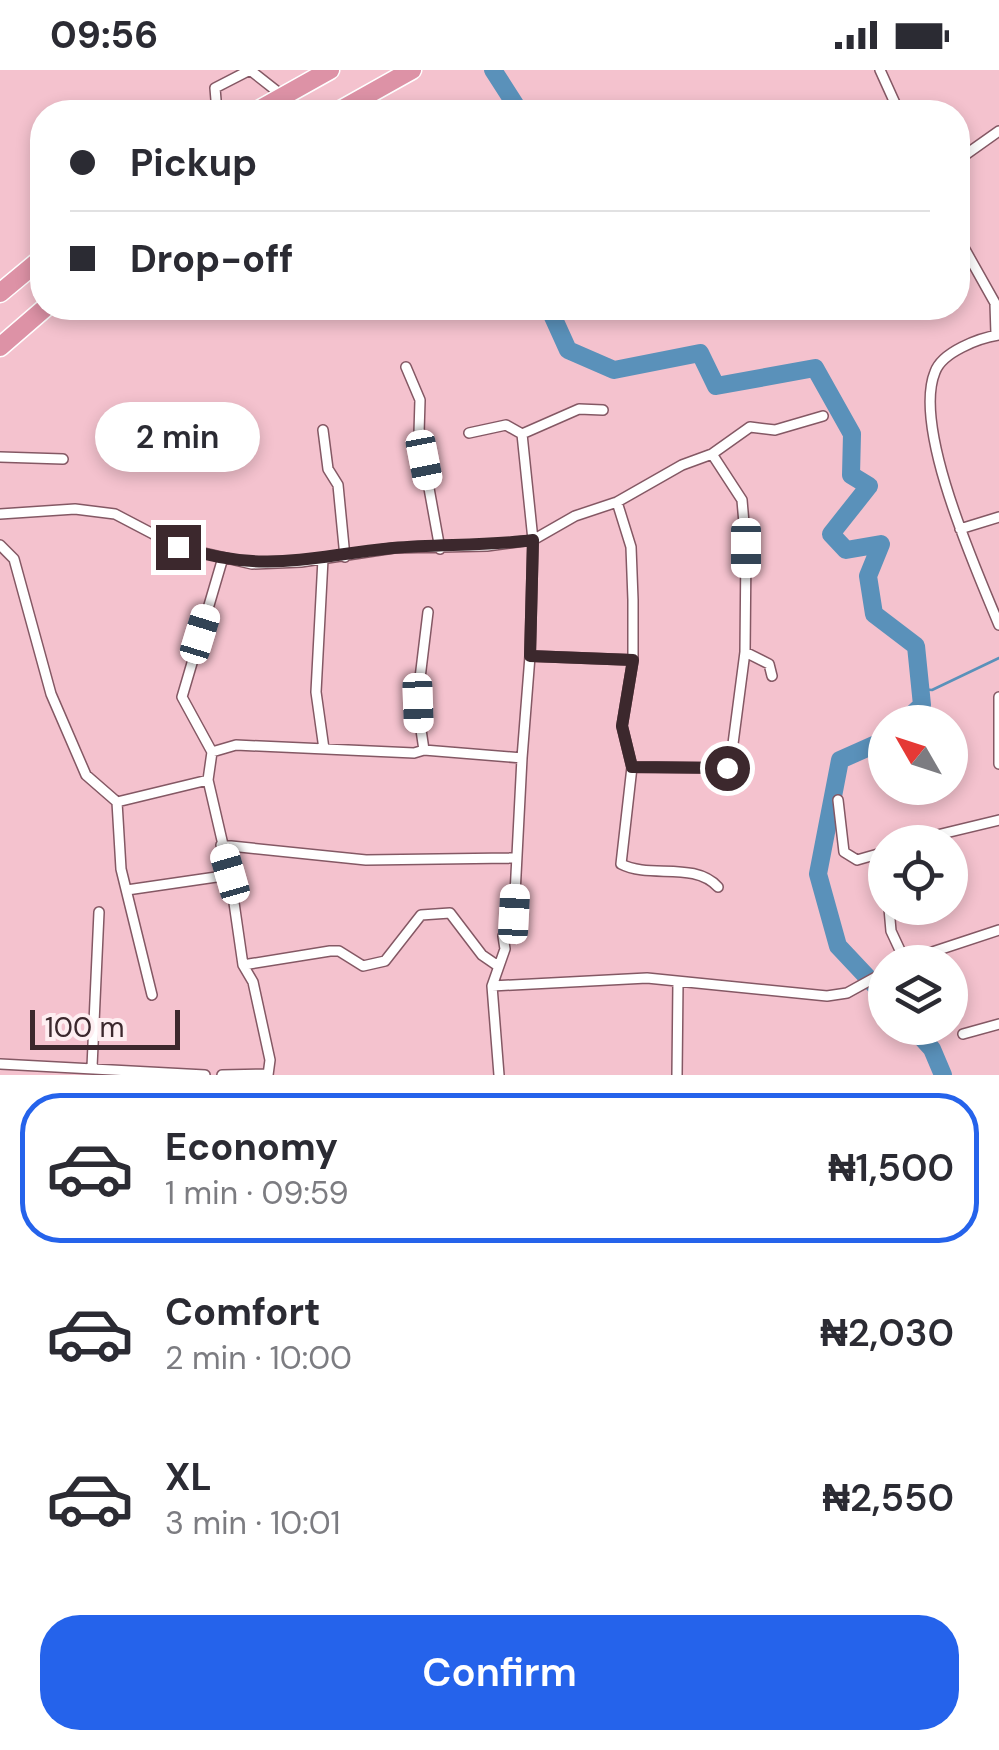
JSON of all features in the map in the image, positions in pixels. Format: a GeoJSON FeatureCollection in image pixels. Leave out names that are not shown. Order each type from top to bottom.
{"type":"FeatureCollection","features":[{"type":"Feature","properties":{"kind":"highway"},"geometry":{"type":"LineString","coordinates":[[278,100],[330,70]]}},
{"type":"Feature","properties":{"kind":"highway"},"geometry":{"type":"LineString","coordinates":[[358,100],[412,70]]}},
{"type":"Feature","properties":{"kind":"highway"},"geometry":{"type":"LineString","coordinates":[[0,293],[30,268]]}},
{"type":"Feature","properties":{"kind":"highway"},"geometry":{"type":"LineString","coordinates":[[0,346],[31,320]]}},
{"type":"Feature","properties":{"kind":"street"},"geometry":{"type":"LineString","coordinates":[[216,100],[215,88],[250,70],[287,95],[298,70]]}},
{"type":"Feature","properties":{"kind":"street"},"geometry":{"type":"LineString","coordinates":[[880,70],[894,100]]}},
{"type":"Feature","properties":{"kind":"street"},"geometry":{"type":"LineString","coordinates":[[970,152],[999,131]]}},
{"type":"Feature","properties":{"kind":"street"},"geometry":{"type":"LineString","coordinates":[[970,258],[995,302],[997,335],[944,358],[932,378],[941,475],[999,626]]}},
{"type":"Feature","properties":{"kind":"street"},"geometry":{"type":"LineString","coordinates":[[406,367],[420,400],[419,434],[440,549]]}},
{"type":"Feature","properties":{"kind":"street"},"geometry":{"type":"LineString","coordinates":[[522,434],[579,409],[603,410]]}},
{"type":"Feature","properties":{"kind":"street"},"geometry":{"type":"LineString","coordinates":[[0,514],[75,509],[115,514],[178,547],[252,564],[345,557],[394,548],[440,549],[533,540],[574,516],[617,502],[682,465],[712,454],[750,427],[774,430],[823,416]]}},
{"type":"Feature","properties":{"kind":"street"},"geometry":{"type":"LineString","coordinates":[[470,434],[506,426],[522,434]]}},
{"type":"Feature","properties":{"kind":"street"},"geometry":{"type":"LineString","coordinates":[[323,430],[328,468],[338,485],[345,557]]}},
{"type":"Feature","properties":{"kind":"street"},"geometry":{"type":"LineString","coordinates":[[499,1075],[492,986],[505,950],[503,936],[514,914],[530,656],[533,540],[522,434]]}},
{"type":"Feature","properties":{"kind":"street"},"geometry":{"type":"LineString","coordinates":[[632,767],[727,768],[745,652],[742,500],[712,454]]}},
{"type":"Feature","properties":{"kind":"street"},"geometry":{"type":"LineString","coordinates":[[0,457],[63,459]]}},
{"type":"Feature","properties":{"kind":"street"},"geometry":{"type":"LineString","coordinates":[[617,502],[631,547],[633,660],[622,726],[632,767],[621,864],[632,870],[691,873],[718,887]]}},
{"type":"Feature","properties":{"kind":"street"},"geometry":{"type":"LineString","coordinates":[[960,529],[999,517]]}},
{"type":"Feature","properties":{"kind":"street"},"geometry":{"type":"LineString","coordinates":[[0,545],[14,559],[51,694],[86,775],[116,802],[127,890],[152,995]]}},
{"type":"Feature","properties":{"kind":"street"},"geometry":{"type":"LineString","coordinates":[[323,559],[316,692],[324,749]]}},
{"type":"Feature","properties":{"kind":"street"},"geometry":{"type":"LineString","coordinates":[[222,560],[182,697],[212,752],[208,780],[230,874],[243,965],[253,982],[270,1060],[268,1074],[222,1075]]}},
{"type":"Feature","properties":{"kind":"street"},"geometry":{"type":"LineString","coordinates":[[424,750],[418,703],[428,612]]}},
{"type":"Feature","properties":{"kind":"street"},"geometry":{"type":"LineString","coordinates":[[745,652],[769,664],[772,676]]}},
{"type":"Feature","properties":{"kind":"street"},"geometry":{"type":"LineString","coordinates":[[530,656],[633,660]]}},
{"type":"Feature","properties":{"kind":"street"},"geometry":{"type":"LineString","coordinates":[[999,697],[999,764]]}},
{"type":"Feature","properties":{"kind":"street"},"geometry":{"type":"LineString","coordinates":[[212,752],[236,744],[414,753],[424,750],[522,758]]}},
{"type":"Feature","properties":{"kind":"street"},"geometry":{"type":"LineString","coordinates":[[116,802],[208,780]]}},
{"type":"Feature","properties":{"kind":"street"},"geometry":{"type":"LineString","coordinates":[[838,800],[838,832],[844,852],[857,860],[868,858]]}},
{"type":"Feature","properties":{"kind":"street"},"geometry":{"type":"LineString","coordinates":[[968,827],[999,820]]}},
{"type":"Feature","properties":{"kind":"street"},"geometry":{"type":"LineString","coordinates":[[222,845],[366,860],[515,858]]}},
{"type":"Feature","properties":{"kind":"street"},"geometry":{"type":"LineString","coordinates":[[127,890],[230,874]]}},
{"type":"Feature","properties":{"kind":"street"},"geometry":{"type":"LineString","coordinates":[[92,1067],[99,912]]}},
{"type":"Feature","properties":{"kind":"street"},"geometry":{"type":"LineString","coordinates":[[243,965],[330,951],[340,951],[363,966],[385,961],[421,915],[450,913],[482,955],[498,966]]}},
{"type":"Feature","properties":{"kind":"street"},"geometry":{"type":"LineString","coordinates":[[954,945],[999,930]]}},
{"type":"Feature","properties":{"kind":"street"},"geometry":{"type":"LineString","coordinates":[[492,986],[602,977],[827,996],[847,993],[868,981]]}},
{"type":"Feature","properties":{"kind":"street"},"geometry":{"type":"LineString","coordinates":[[676,1075],[678,982]]}},
{"type":"Feature","properties":{"kind":"street"},"geometry":{"type":"LineString","coordinates":[[968,1032],[999,1024]]}},
{"type":"Feature","properties":{"kind":"street"},"geometry":{"type":"LineString","coordinates":[[0,1064],[205,1075]]}},
{"type":"Feature","properties":{"kind":"waterway"},"geometry":{"type":"LineString","coordinates":[[493,70],[512,100]]}},
{"type":"Feature","properties":{"kind":"waterway"},"geometry":{"type":"LineString","coordinates":[[554,320],[568,350],[614,370],[700,353],[716,386],[815,368],[852,434],[851,475],[869,486],[831,534],[846,550],[881,544],[868,576],[874,614],[916,646],[922,705]]}},
{"type":"Feature","properties":{"kind":"waterway"},"geometry":{"type":"LineString","coordinates":[[920,689],[932,690],[999,658]]}},
{"type":"Feature","properties":{"kind":"waterway"},"geometry":{"type":"LineString","coordinates":[[868,748],[840,760],[818,874],[838,946],[868,978]]}},
{"type":"Feature","properties":{"kind":"waterway"},"geometry":{"type":"LineString","coordinates":[[928,1045],[943,1075]]}},
{"type":"Feature","properties":{"kind":"route"},"geometry":{"type":"LineString","coordinates":[[178,547],[252,564],[301,562],[394,548],[440,549],[533,540],[530,656],[633,660],[622,726],[632,767],[727,768]]}}]}
